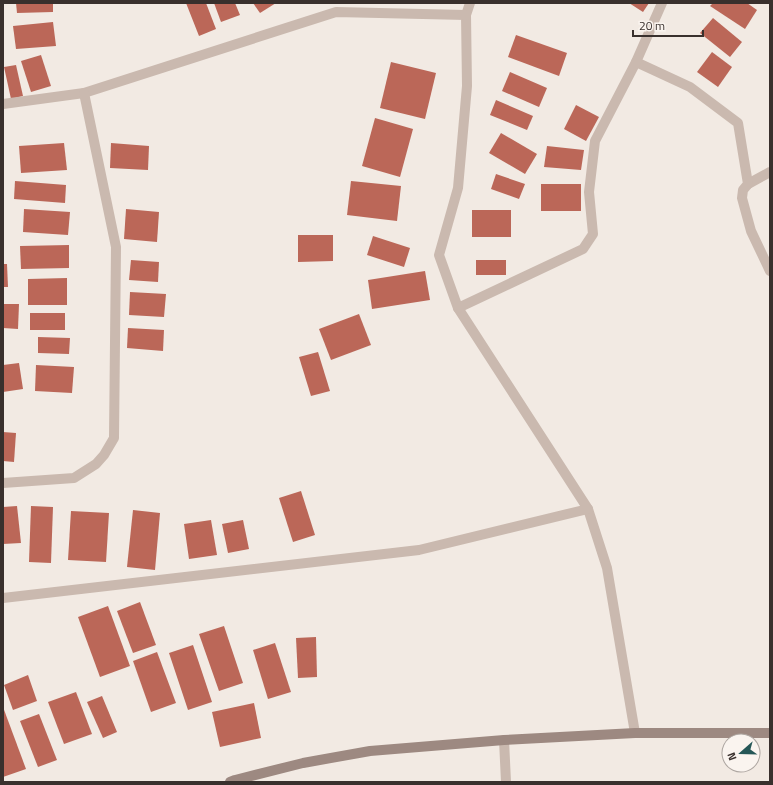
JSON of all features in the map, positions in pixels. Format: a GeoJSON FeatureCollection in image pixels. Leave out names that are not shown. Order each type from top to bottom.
{"type":"FeatureCollection","features":[{"type":"Feature","properties":{"kind":"street"},"geometry":{"type":"LineString","coordinates":[[470,3],[466,14],[467,86],[458,188],[439,256],[458,308],[588,509],[607,568],[635,733]]}},
{"type":"Feature","properties":{"kind":"street"},"geometry":{"type":"LineString","coordinates":[[458,308],[583,249],[593,234],[589,192],[595,141],[636,62],[662,3]]}},
{"type":"Feature","properties":{"kind":"street"},"geometry":{"type":"LineString","coordinates":[[3,104],[84,93],[336,12],[466,14]]}},
{"type":"Feature","properties":{"kind":"street"},"geometry":{"type":"LineString","coordinates":[[636,62],[690,87],[738,123],[748,184]]}},
{"type":"Feature","properties":{"kind":"street"},"geometry":{"type":"LineString","coordinates":[[3,483],[74,478],[96,464],[104,455],[114,438],[116,247],[84,93]]}},
{"type":"Feature","properties":{"kind":"street"},"geometry":{"type":"LineString","coordinates":[[770,172],[748,184],[743,190],[742,198],[751,231],[770,271]]}},
{"type":"Feature","properties":{"kind":"street"},"geometry":{"type":"LineString","coordinates":[[3,598],[419,550],[588,509]]}},
{"type":"Feature","properties":{"kind":"street"},"geometry":{"type":"LineString","coordinates":[[230,782],[303,763],[370,751],[504,740],[635,733],[770,733]]}},
{"type":"Feature","properties":{"kind":"street"},"geometry":{"type":"LineString","coordinates":[[504,740],[506,782]]}},
{"type":"Feature","properties":{"kind":"building"},"geometry":{"type":"Polygon","coordinates":[[[16,3],[53,3],[53,12],[17,13],[16,3]]]}},
{"type":"Feature","properties":{"kind":"building"},"geometry":{"type":"Polygon","coordinates":[[[186,3],[206,3],[216,29],[199,36],[186,3]]]}},
{"type":"Feature","properties":{"kind":"building"},"geometry":{"type":"Polygon","coordinates":[[[214,3],[235,3],[240,15],[221,22],[214,3]]]}},
{"type":"Feature","properties":{"kind":"building"},"geometry":{"type":"Polygon","coordinates":[[[253,3],[276,3],[260,13],[253,3]]]}},
{"type":"Feature","properties":{"kind":"building"},"geometry":{"type":"Polygon","coordinates":[[[629,3],[649,3],[643,12],[629,3]]]}},
{"type":"Feature","properties":{"kind":"building"},"geometry":{"type":"Polygon","coordinates":[[[713,3],[747,3],[757,10],[745,29],[710,6],[713,3]]]}},
{"type":"Feature","properties":{"kind":"building"},"geometry":{"type":"Polygon","coordinates":[[[713,18],[742,42],[730,57],[700,33],[713,18]]]}},
{"type":"Feature","properties":{"kind":"building"},"geometry":{"type":"Polygon","coordinates":[[[53,22],[56,46],[16,49],[13,26],[53,22]]]}},
{"type":"Feature","properties":{"kind":"building"},"geometry":{"type":"Polygon","coordinates":[[[516,35],[567,53],[559,76],[508,57],[516,35]]]}},
{"type":"Feature","properties":{"kind":"building"},"geometry":{"type":"Polygon","coordinates":[[[712,52],[732,67],[718,87],[697,72],[712,52]]]}},
{"type":"Feature","properties":{"kind":"building"},"geometry":{"type":"Polygon","coordinates":[[[41,55],[51,86],[31,92],[21,61],[41,55]]]}},
{"type":"Feature","properties":{"kind":"building"},"geometry":{"type":"Polygon","coordinates":[[[391,62],[436,73],[425,119],[380,108],[391,62]]]}},
{"type":"Feature","properties":{"kind":"building"},"geometry":{"type":"Polygon","coordinates":[[[16,65],[23,96],[11,99],[4,67],[16,65]]]}},
{"type":"Feature","properties":{"kind":"building"},"geometry":{"type":"Polygon","coordinates":[[[510,72],[547,88],[539,107],[502,91],[510,72]]]}},
{"type":"Feature","properties":{"kind":"building"},"geometry":{"type":"Polygon","coordinates":[[[496,100],[533,116],[527,130],[490,115],[496,100]]]}},
{"type":"Feature","properties":{"kind":"building"},"geometry":{"type":"Polygon","coordinates":[[[576,105],[599,117],[586,141],[564,129],[576,105]]]}},
{"type":"Feature","properties":{"kind":"building"},"geometry":{"type":"Polygon","coordinates":[[[375,118],[413,129],[400,177],[362,166],[375,118]]]}},
{"type":"Feature","properties":{"kind":"building"},"geometry":{"type":"Polygon","coordinates":[[[501,133],[537,154],[525,174],[489,153],[501,133]]]}},
{"type":"Feature","properties":{"kind":"building"},"geometry":{"type":"Polygon","coordinates":[[[64,143],[67,170],[21,173],[19,146],[64,143]]]}},
{"type":"Feature","properties":{"kind":"building"},"geometry":{"type":"Polygon","coordinates":[[[111,143],[149,146],[148,170],[110,168],[111,143]]]}},
{"type":"Feature","properties":{"kind":"building"},"geometry":{"type":"Polygon","coordinates":[[[547,146],[584,150],[581,170],[544,167],[547,146]]]}},
{"type":"Feature","properties":{"kind":"building"},"geometry":{"type":"Polygon","coordinates":[[[496,174],[525,184],[519,199],[491,189],[496,174]]]}},
{"type":"Feature","properties":{"kind":"building"},"geometry":{"type":"Polygon","coordinates":[[[15,181],[66,185],[65,203],[14,199],[15,181]]]}},
{"type":"Feature","properties":{"kind":"building"},"geometry":{"type":"Polygon","coordinates":[[[351,181],[401,186],[397,221],[347,215],[351,181]]]}},
{"type":"Feature","properties":{"kind":"building"},"geometry":{"type":"Polygon","coordinates":[[[541,184],[581,184],[581,211],[541,211],[541,184]]]}},
{"type":"Feature","properties":{"kind":"building"},"geometry":{"type":"Polygon","coordinates":[[[24,209],[70,212],[68,235],[23,232],[24,209]]]}},
{"type":"Feature","properties":{"kind":"building"},"geometry":{"type":"Polygon","coordinates":[[[126,209],[159,212],[157,242],[124,239],[126,209]]]}},
{"type":"Feature","properties":{"kind":"building"},"geometry":{"type":"Polygon","coordinates":[[[472,210],[511,210],[511,237],[472,237],[472,210]]]}},
{"type":"Feature","properties":{"kind":"building"},"geometry":{"type":"Polygon","coordinates":[[[298,235],[333,235],[333,261],[298,262],[298,235]]]}},
{"type":"Feature","properties":{"kind":"building"},"geometry":{"type":"Polygon","coordinates":[[[373,236],[410,248],[404,267],[367,255],[373,236]]]}},
{"type":"Feature","properties":{"kind":"building"},"geometry":{"type":"Polygon","coordinates":[[[69,245],[69,268],[21,269],[20,246],[69,245]]]}},
{"type":"Feature","properties":{"kind":"building"},"geometry":{"type":"Polygon","coordinates":[[[131,260],[159,262],[158,282],[129,280],[131,260]]]}},
{"type":"Feature","properties":{"kind":"building"},"geometry":{"type":"Polygon","coordinates":[[[476,260],[506,260],[506,275],[476,275],[476,260]]]}},
{"type":"Feature","properties":{"kind":"building"},"geometry":{"type":"Polygon","coordinates":[[[3,264],[7,264],[8,287],[3,287],[3,264]]]}},
{"type":"Feature","properties":{"kind":"building"},"geometry":{"type":"Polygon","coordinates":[[[425,271],[430,300],[372,309],[368,280],[425,271]]]}},
{"type":"Feature","properties":{"kind":"building"},"geometry":{"type":"Polygon","coordinates":[[[67,278],[67,305],[28,305],[28,279],[67,278]]]}},
{"type":"Feature","properties":{"kind":"building"},"geometry":{"type":"Polygon","coordinates":[[[130,292],[166,294],[164,317],[129,315],[130,292]]]}},
{"type":"Feature","properties":{"kind":"building"},"geometry":{"type":"Polygon","coordinates":[[[3,304],[19,304],[18,329],[3,328],[3,304]]]}},
{"type":"Feature","properties":{"kind":"building"},"geometry":{"type":"Polygon","coordinates":[[[30,313],[65,313],[65,330],[30,330],[30,313]]]}},
{"type":"Feature","properties":{"kind":"building"},"geometry":{"type":"Polygon","coordinates":[[[359,314],[371,345],[331,360],[319,329],[359,314]]]}},
{"type":"Feature","properties":{"kind":"building"},"geometry":{"type":"Polygon","coordinates":[[[128,328],[164,330],[163,351],[127,348],[128,328]]]}},
{"type":"Feature","properties":{"kind":"building"},"geometry":{"type":"Polygon","coordinates":[[[38,337],[70,338],[69,354],[38,353],[38,337]]]}},
{"type":"Feature","properties":{"kind":"building"},"geometry":{"type":"Polygon","coordinates":[[[318,352],[330,391],[311,396],[299,357],[318,352]]]}},
{"type":"Feature","properties":{"kind":"building"},"geometry":{"type":"Polygon","coordinates":[[[19,363],[23,389],[3,392],[3,365],[19,363]]]}},
{"type":"Feature","properties":{"kind":"building"},"geometry":{"type":"Polygon","coordinates":[[[36,365],[74,367],[72,393],[35,391],[36,365]]]}},
{"type":"Feature","properties":{"kind":"building"},"geometry":{"type":"Polygon","coordinates":[[[3,432],[16,433],[14,462],[3,461],[3,432]]]}},
{"type":"Feature","properties":{"kind":"building"},"geometry":{"type":"Polygon","coordinates":[[[301,491],[315,535],[293,542],[279,498],[301,491]]]}},
{"type":"Feature","properties":{"kind":"building"},"geometry":{"type":"Polygon","coordinates":[[[17,506],[21,543],[3,544],[3,507],[17,506]]]}},
{"type":"Feature","properties":{"kind":"building"},"geometry":{"type":"Polygon","coordinates":[[[31,506],[53,507],[51,563],[29,562],[31,506]]]}},
{"type":"Feature","properties":{"kind":"building"},"geometry":{"type":"Polygon","coordinates":[[[133,510],[160,513],[155,570],[127,567],[133,510]]]}},
{"type":"Feature","properties":{"kind":"building"},"geometry":{"type":"Polygon","coordinates":[[[71,511],[109,513],[106,562],[68,560],[71,511]]]}},
{"type":"Feature","properties":{"kind":"building"},"geometry":{"type":"Polygon","coordinates":[[[211,520],[217,555],[189,559],[184,524],[211,520]]]}},
{"type":"Feature","properties":{"kind":"building"},"geometry":{"type":"Polygon","coordinates":[[[243,520],[249,549],[228,553],[222,524],[243,520]]]}},
{"type":"Feature","properties":{"kind":"building"},"geometry":{"type":"Polygon","coordinates":[[[140,602],[156,645],[133,653],[117,611],[140,602]]]}},
{"type":"Feature","properties":{"kind":"building"},"geometry":{"type":"Polygon","coordinates":[[[108,606],[130,666],[100,677],[78,617],[108,606]]]}},
{"type":"Feature","properties":{"kind":"building"},"geometry":{"type":"Polygon","coordinates":[[[224,626],[243,683],[219,691],[199,634],[224,626]]]}},
{"type":"Feature","properties":{"kind":"building"},"geometry":{"type":"Polygon","coordinates":[[[316,637],[317,677],[298,678],[296,638],[316,637]]]}},
{"type":"Feature","properties":{"kind":"building"},"geometry":{"type":"Polygon","coordinates":[[[275,643],[291,692],[268,699],[253,650],[275,643]]]}},
{"type":"Feature","properties":{"kind":"building"},"geometry":{"type":"Polygon","coordinates":[[[193,645],[212,702],[188,710],[169,653],[193,645]]]}},
{"type":"Feature","properties":{"kind":"building"},"geometry":{"type":"Polygon","coordinates":[[[157,652],[176,703],[151,712],[133,661],[157,652]]]}},
{"type":"Feature","properties":{"kind":"building"},"geometry":{"type":"Polygon","coordinates":[[[28,675],[37,701],[13,710],[4,685],[28,675]]]}},
{"type":"Feature","properties":{"kind":"building"},"geometry":{"type":"Polygon","coordinates":[[[76,692],[92,734],[64,744],[48,702],[76,692]]]}},
{"type":"Feature","properties":{"kind":"building"},"geometry":{"type":"Polygon","coordinates":[[[102,696],[117,732],[103,738],[87,702],[102,696]]]}},
{"type":"Feature","properties":{"kind":"building"},"geometry":{"type":"Polygon","coordinates":[[[254,703],[261,738],[220,747],[212,712],[254,703]]]}},
{"type":"Feature","properties":{"kind":"building"},"geometry":{"type":"Polygon","coordinates":[[[3,707],[26,769],[3,777],[3,707]]]}},
{"type":"Feature","properties":{"kind":"building"},"geometry":{"type":"Polygon","coordinates":[[[39,714],[57,760],[38,767],[20,721],[39,714]]]}}]}
